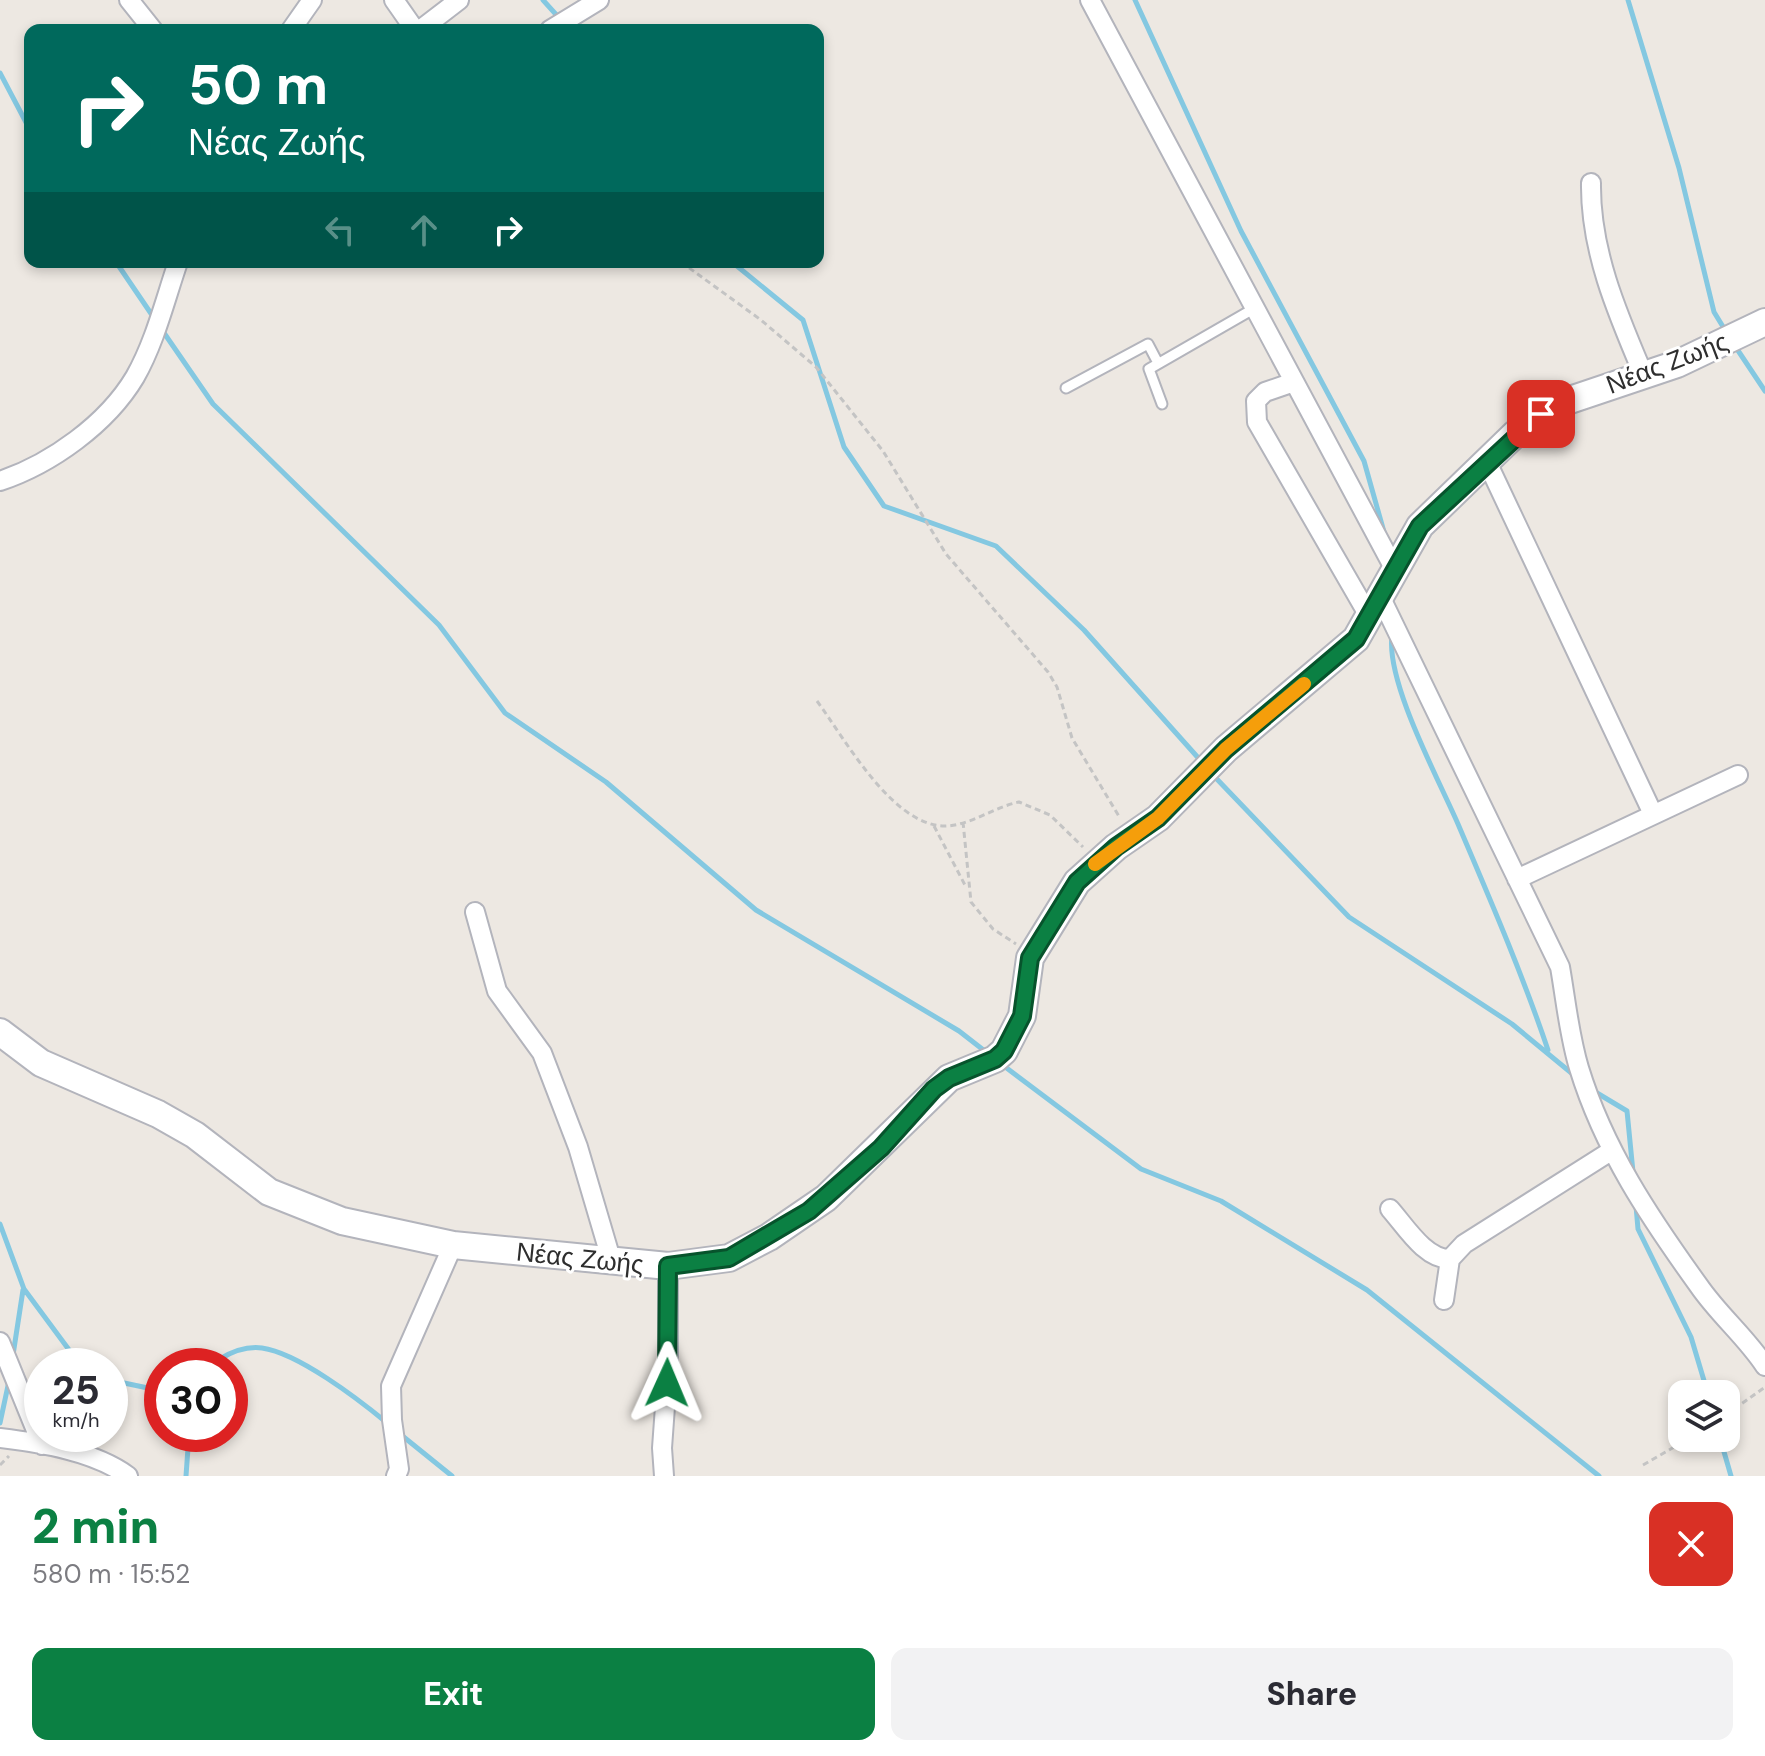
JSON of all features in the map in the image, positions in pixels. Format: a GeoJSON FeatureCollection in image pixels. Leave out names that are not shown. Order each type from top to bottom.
{"type":"FeatureCollection","features":[{"type":"Feature","properties":{"kind":"street"},"geometry":{"type":"LineString","coordinates":[[129,0],[148,24]]}},
{"type":"Feature","properties":{"kind":"street"},"geometry":{"type":"LineString","coordinates":[[288,0],[301,15]]}},
{"type":"Feature","properties":{"kind":"street"},"geometry":{"type":"LineString","coordinates":[[394,0],[413,24]]}},
{"type":"Feature","properties":{"kind":"street"},"geometry":{"type":"LineString","coordinates":[[426,24],[459,0]]}},
{"type":"Feature","properties":{"kind":"street"},"geometry":{"type":"LineString","coordinates":[[560,24],[599,0]]}},
{"type":"Feature","properties":{"kind":"street"},"geometry":{"type":"LineString","coordinates":[[1090,0],[1394,568]]}},
{"type":"Feature","properties":{"kind":"street"},"geometry":{"type":"LineString","coordinates":[[1591,183],[1594,223],[1606,277],[1644,376]]}},
{"type":"Feature","properties":{"kind":"street"},"geometry":{"type":"LineString","coordinates":[[0,481],[45,461],[76,440],[127,388],[150,345],[176,268]]}},
{"type":"Feature","properties":{"kind":"street","name":"Νέας Ζωής"},"geometry":{"type":"LineString","coordinates":[[0,1032],[41,1063],[174,1122],[286,1200],[372,1229],[453,1245],[668,1266],[729,1258],[769,1237],[826,1198],[881,1148],[942,1084],[961,1071],[995,1059],[1015,1035],[1022,1016],[1030,958],[1067,896],[1103,857],[1135,836],[1226,749],[1356,639],[1420,526],[1522,429],[1558,404],[1713,349],[1765,322]]}},
{"type":"Feature","properties":{"kind":"street"},"geometry":{"type":"LineString","coordinates":[[1294,382],[1265,392],[1256,401],[1257,422],[1374,606],[1560,967],[1567,1020],[1580,1071],[1611,1151],[1665,1239],[1707,1298],[1765,1366]]}},
{"type":"Feature","properties":{"kind":"street"},"geometry":{"type":"LineString","coordinates":[[1487,462],[1653,814]]}},
{"type":"Feature","properties":{"kind":"street"},"geometry":{"type":"LineString","coordinates":[[1517,879],[1738,775]]}},
{"type":"Feature","properties":{"kind":"street"},"geometry":{"type":"LineString","coordinates":[[475,912],[497,991],[542,1053],[578,1147],[611,1259]]}},
{"type":"Feature","properties":{"kind":"street"},"geometry":{"type":"LineString","coordinates":[[1444,1300],[1450,1259],[1464,1244],[1611,1151]]}},
{"type":"Feature","properties":{"kind":"street"},"geometry":{"type":"LineString","coordinates":[[1390,1209],[1430,1253],[1440,1259],[1450,1259]]}},
{"type":"Feature","properties":{"kind":"street"},"geometry":{"type":"LineString","coordinates":[[396,1476],[399,1469],[392,1420],[394,1376],[453,1245]]}},
{"type":"Feature","properties":{"kind":"street"},"geometry":{"type":"LineString","coordinates":[[664,1476],[662,1448],[668,1365],[668,1266]]}},
{"type":"Feature","properties":{"kind":"street"},"geometry":{"type":"LineString","coordinates":[[0,1342],[24,1401]]}},
{"type":"Feature","properties":{"kind":"street"},"geometry":{"type":"LineString","coordinates":[[0,1438],[24,1442]]}},
{"type":"Feature","properties":{"kind":"street"},"geometry":{"type":"LineString","coordinates":[[69,1452],[96,1459],[128,1476]]}},
{"type":"Feature","properties":{"kind":"lane"},"geometry":{"type":"LineString","coordinates":[[1162,404],[1149,369],[1255,308]]}},
{"type":"Feature","properties":{"kind":"lane"},"geometry":{"type":"LineString","coordinates":[[1066,388],[1148,344],[1158,363]]}},
{"type":"Feature","properties":{"kind":"path"},"geometry":{"type":"LineString","coordinates":[[689,268],[761,320],[816,367],[843,397],[883,451],[946,554],[1048,672],[1057,687],[1072,738],[1135,836]]}},
{"type":"Feature","properties":{"kind":"path"},"geometry":{"type":"LineString","coordinates":[[817,701],[892,801],[909,815],[933,824],[963,822],[1019,802],[1050,815],[1088,851],[1103,857]]}},
{"type":"Feature","properties":{"kind":"path"},"geometry":{"type":"LineString","coordinates":[[963,822],[967,890]]}},
{"type":"Feature","properties":{"kind":"path"},"geometry":{"type":"LineString","coordinates":[[933,824],[955,861],[979,916],[1030,958]]}},
{"type":"Feature","properties":{"kind":"path"},"geometry":{"type":"LineString","coordinates":[[1740,1405],[1765,1387]]}},
{"type":"Feature","properties":{"kind":"path"},"geometry":{"type":"LineString","coordinates":[[1643,1465],[1668,1451]]}},
{"type":"Feature","properties":{"kind":"waterway"},"geometry":{"type":"LineString","coordinates":[[543,0],[565,24]]}},
{"type":"Feature","properties":{"kind":"waterway"},"geometry":{"type":"LineString","coordinates":[[1135,0],[1241,231],[1364,461],[1384,532]]}},
{"type":"Feature","properties":{"kind":"waterway"},"geometry":{"type":"LineString","coordinates":[[1628,0],[1679,168],[1714,312],[1725,330]]}},
{"type":"Feature","properties":{"kind":"waterway"},"geometry":{"type":"LineString","coordinates":[[0,73],[24,119]]}},
{"type":"Feature","properties":{"kind":"waterway"},"geometry":{"type":"LineString","coordinates":[[120,268],[154,318]]}},
{"type":"Feature","properties":{"kind":"waterway"},"geometry":{"type":"LineString","coordinates":[[739,268],[803,320],[844,447],[884,506],[996,546],[1084,630],[1201,761]]}},
{"type":"Feature","properties":{"kind":"waterway"},"geometry":{"type":"LineString","coordinates":[[162,330],[213,404],[439,625],[505,713],[606,782],[756,910],[959,1031],[986,1052]]}},
{"type":"Feature","properties":{"kind":"waterway"},"geometry":{"type":"LineString","coordinates":[[1735,346],[1765,391]]}},
{"type":"Feature","properties":{"kind":"waterway"},"geometry":{"type":"LineString","coordinates":[[1392,636],[1392,655],[1405,704],[1494,908],[1548,1050]]}},
{"type":"Feature","properties":{"kind":"waterway"},"geometry":{"type":"LineString","coordinates":[[1213,775],[1349,917],[1512,1024],[1575,1076]]}},
{"type":"Feature","properties":{"kind":"waterway"},"geometry":{"type":"LineString","coordinates":[[1000,1063],[1141,1169],[1221,1201],[1367,1290],[1599,1476]]}},
{"type":"Feature","properties":{"kind":"waterway"},"geometry":{"type":"LineString","coordinates":[[1592,1090],[1627,1111],[1633,1172]]}},
{"type":"Feature","properties":{"kind":"waterway"},"geometry":{"type":"LineString","coordinates":[[1636,1206],[1638,1229],[1691,1337],[1704,1380]]}},
{"type":"Feature","properties":{"kind":"waterway"},"geometry":{"type":"LineString","coordinates":[[0,1224],[24,1289],[68,1348]]}},
{"type":"Feature","properties":{"kind":"waterway"},"geometry":{"type":"LineString","coordinates":[[13,1355],[23,1290]]}},
{"type":"Feature","properties":{"kind":"waterway"},"geometry":{"type":"LineString","coordinates":[[248,1349],[262,1348],[293,1358],[327,1378],[386,1422]]}},
{"type":"Feature","properties":{"kind":"waterway"},"geometry":{"type":"LineString","coordinates":[[0,1423],[9,1381]]}},
{"type":"Feature","properties":{"kind":"waterway"},"geometry":{"type":"LineString","coordinates":[[128,1384],[144,1387]]}},
{"type":"Feature","properties":{"kind":"waterway"},"geometry":{"type":"LineString","coordinates":[[400,1434],[452,1476]]}},
{"type":"Feature","properties":{"kind":"waterway"},"geometry":{"type":"LineString","coordinates":[[186,1476],[188,1452]]}},
{"type":"Feature","properties":{"kind":"waterway"},"geometry":{"type":"LineString","coordinates":[[1724,1452],[1731,1476]]}},
{"type":"Feature","properties":{"kind":"slow traffic"},"geometry":{"type":"LineString","coordinates":[[1095,864],[1158,818],[1226,749],[1304,684]]}},
{"type":"Feature","properties":{"kind":"route"},"geometry":{"type":"LineString","coordinates":[[667,1383],[668,1266],[729,1258],[769,1237],[826,1198],[893,1136],[934,1089],[961,1071],[995,1059],[1004,1051],[1015,1035],[1022,1016],[1030,958],[1077,882],[1103,857],[1158,818],[1226,749],[1356,639],[1420,526],[1515,434],[1541,414]]}}]}
